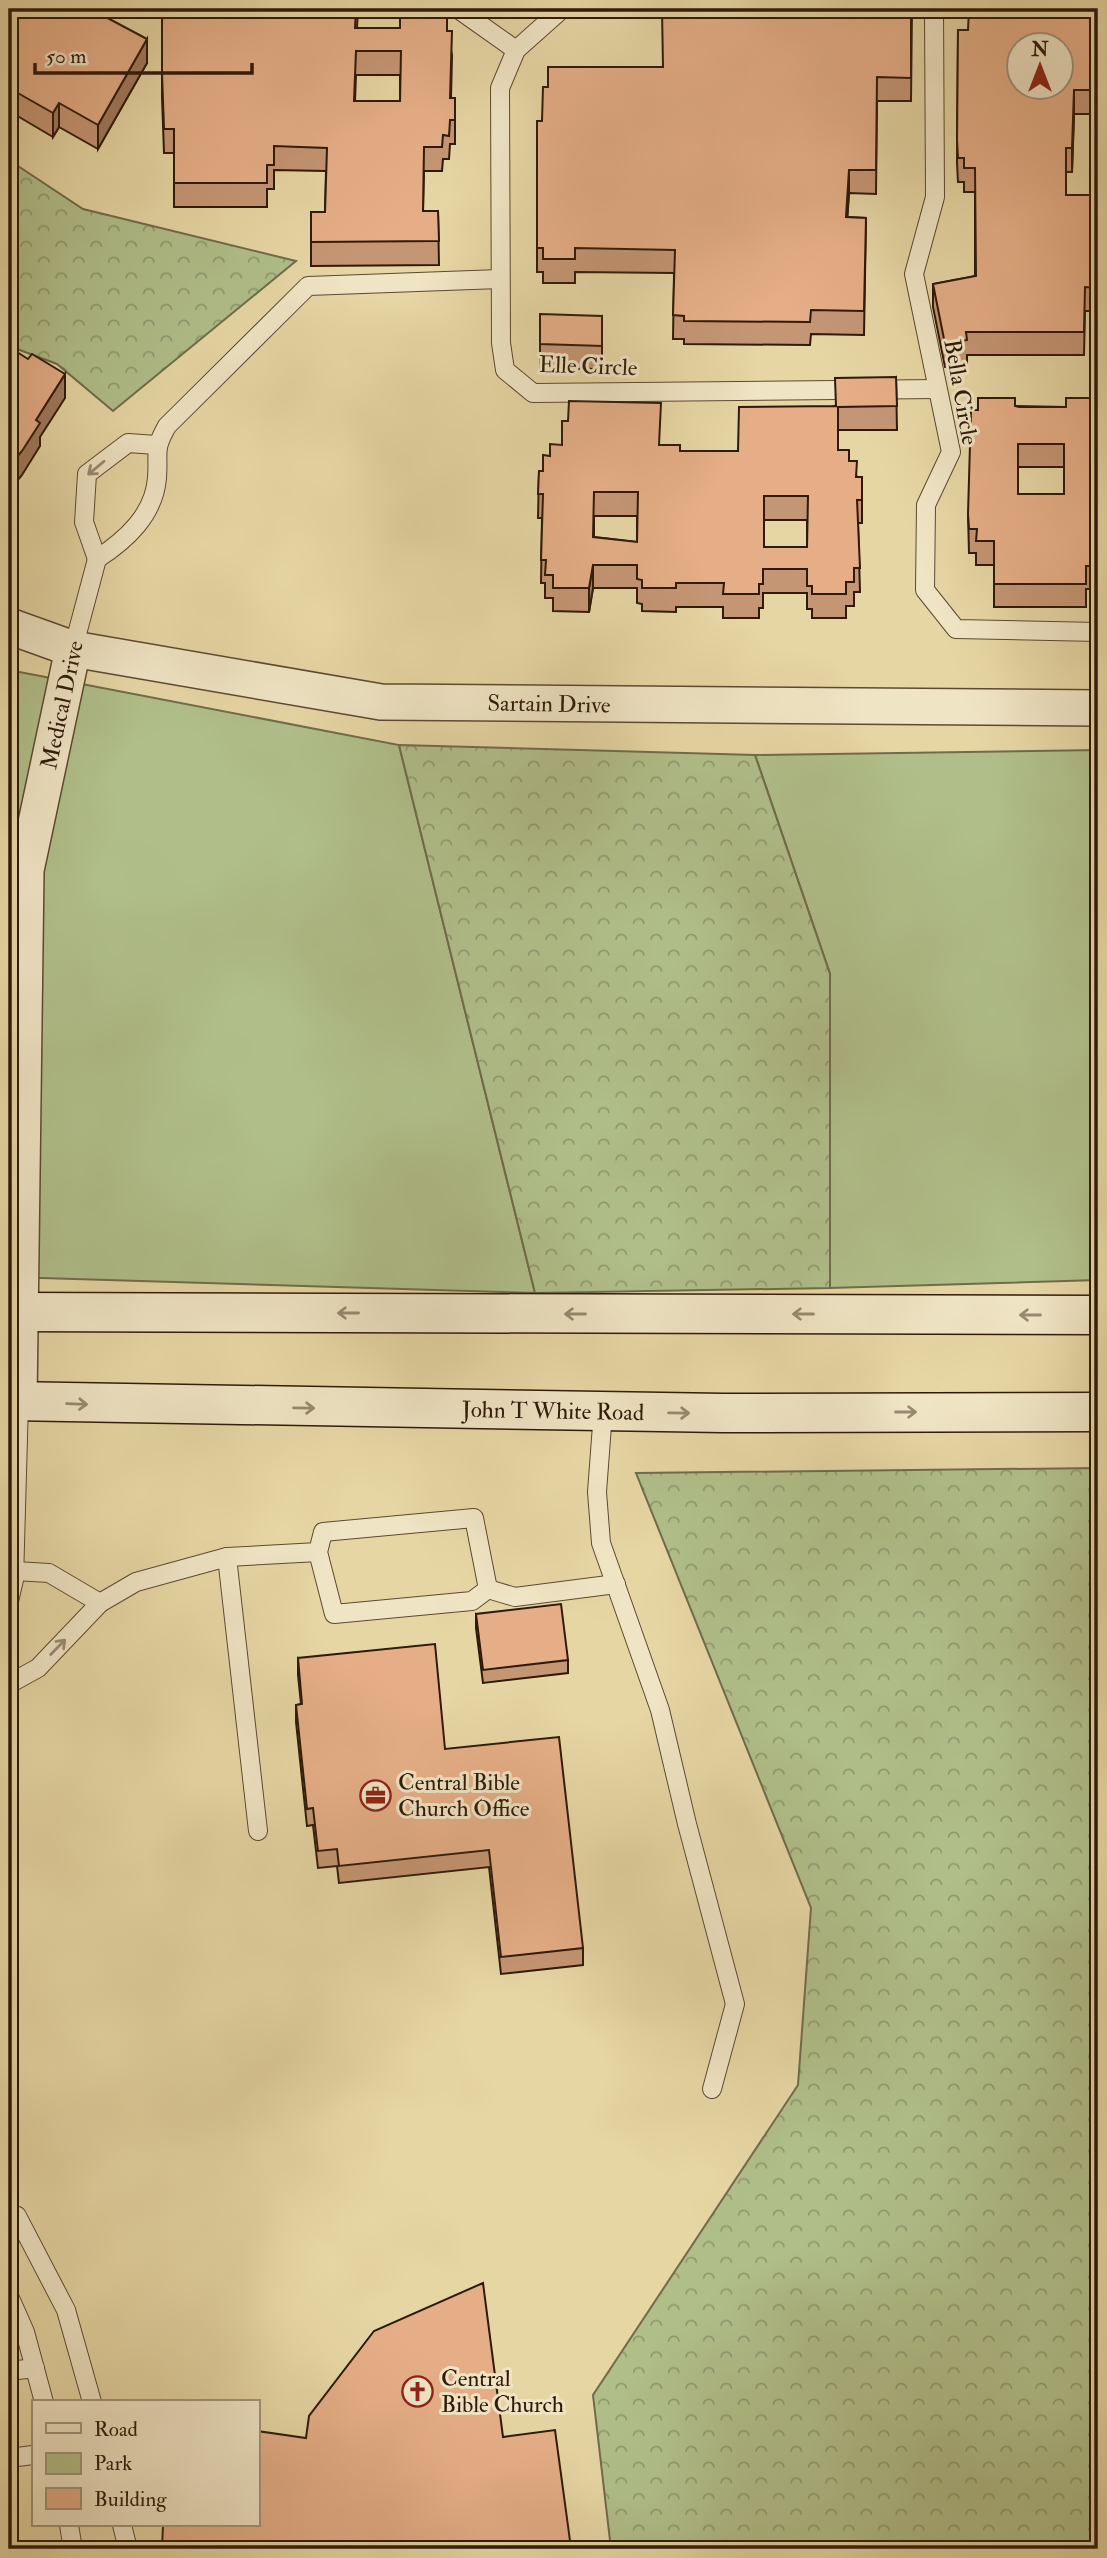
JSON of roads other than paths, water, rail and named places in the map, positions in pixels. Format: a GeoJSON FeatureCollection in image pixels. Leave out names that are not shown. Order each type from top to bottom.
{"type":"FeatureCollection","features":[{"type":"Feature","properties":{"kind":"main road"},"geometry":{"type":"LineString","coordinates":[[15,1312],[1098,1315]]}},
{"type":"Feature","properties":{"kind":"main road","name":"John T White Road"},"geometry":{"type":"LineString","coordinates":[[14,1401],[603,1412],[1098,1412]]}},
{"type":"Feature","properties":{"kind":"street","name":"Sartain Drive"},"geometry":{"type":"LineString","coordinates":[[9,626],[73,649],[381,702],[1098,708]]}},
{"type":"Feature","properties":{"kind":"street","name":"Medical Drive"},"geometry":{"type":"LineString","coordinates":[[14,1401],[26,870],[73,649]]}},
{"type":"Feature","properties":{"kind":"lane"},"geometry":{"type":"LineString","coordinates":[[458,9],[516,50]]}},
{"type":"Feature","properties":{"kind":"lane","name":"Elle Circle"},"geometry":{"type":"LineString","coordinates":[[562,9],[516,50],[500,88],[501,343],[505,370],[533,393],[937,389]]}},
{"type":"Feature","properties":{"kind":"lane","name":"Bella Circle"},"geometry":{"type":"LineString","coordinates":[[934,9],[935,197],[914,274],[951,452],[926,505],[925,590],[956,629],[1098,632]]}},
{"type":"Feature","properties":{"kind":"lane"},"geometry":{"type":"LineString","coordinates":[[156,445],[128,443],[87,474],[84,522],[97,559],[126,540],[146,512],[157,480],[156,445],[167,426],[308,286],[500,279]]}},
{"type":"Feature","properties":{"kind":"lane","name":"Medical Drive"},"geometry":{"type":"LineString","coordinates":[[73,649],[97,559]]}},
{"type":"Feature","properties":{"kind":"lane"},"geometry":{"type":"LineString","coordinates":[[9,1601],[15,1571],[14,1401]]}},
{"type":"Feature","properties":{"kind":"lane"},"geometry":{"type":"LineString","coordinates":[[603,1412],[597,1492],[601,1542],[660,1710],[735,2004],[712,2089]]}},
{"type":"Feature","properties":{"kind":"lane"},"geometry":{"type":"LineString","coordinates":[[474,1518],[488,1589],[472,1601],[334,1614],[317,1552],[323,1532],[474,1518]]}},
{"type":"Feature","properties":{"kind":"lane"},"geometry":{"type":"LineString","coordinates":[[9,1684],[38,1668],[100,1603],[136,1581],[227,1557],[317,1552]]}},
{"type":"Feature","properties":{"kind":"lane"},"geometry":{"type":"LineString","coordinates":[[227,1557],[258,1831]]}},
{"type":"Feature","properties":{"kind":"lane"},"geometry":{"type":"LineString","coordinates":[[15,1571],[49,1573],[100,1603]]}},
{"type":"Feature","properties":{"kind":"lane"},"geometry":{"type":"LineString","coordinates":[[488,1589],[515,1597],[616,1584]]}},
{"type":"Feature","properties":{"kind":"lane"},"geometry":{"type":"LineString","coordinates":[[9,2217],[17,2216],[66,2310],[91,2400]]}},
{"type":"Feature","properties":{"kind":"lane"},"geometry":{"type":"LineString","coordinates":[[9,2296],[25,2332],[43,2400]]}},
{"type":"Feature","properties":{"kind":"lane"},"geometry":{"type":"LineString","coordinates":[[9,2371],[35,2368]]}},
{"type":"Feature","properties":{"kind":"lane"},"geometry":{"type":"LineString","coordinates":[[9,2458],[32,2455]]}},
{"type":"Feature","properties":{"kind":"lane"},"geometry":{"type":"LineString","coordinates":[[69,2526],[73,2549]]}},
{"type":"Feature","properties":{"kind":"lane"},"geometry":{"type":"LineString","coordinates":[[122,2526],[128,2549]]}},
{"type":"Feature","properties":{"kind":"place","name":"Central Bible Church Office"},"geometry":{"type":"Point","coordinates":[375,1795]}},
{"type":"Feature","properties":{"kind":"place","name":"Central Bible Church"},"geometry":{"type":"Point","coordinates":[418,2391]}}]}
